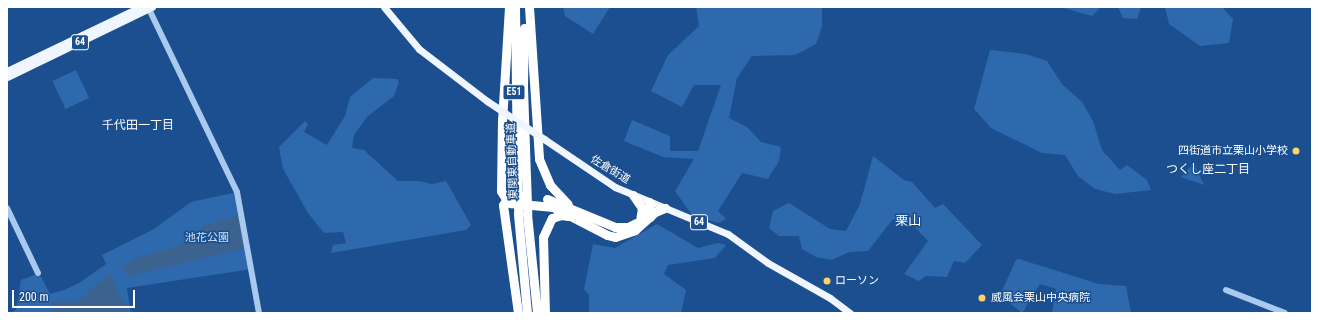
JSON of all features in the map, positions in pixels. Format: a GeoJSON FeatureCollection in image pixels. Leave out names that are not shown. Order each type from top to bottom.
{"type":"FeatureCollection","features":[{"type":"Feature","properties":{"kind":"highway"},"geometry":{"type":"LineString","coordinates":[[506,199],[501,191],[502,136],[509,7]]}},
{"type":"Feature","properties":{"kind":"highway","name":"東関東自動車道"},"geometry":{"type":"LineString","coordinates":[[515,7],[516,177],[523,214],[537,313]]}},
{"type":"Feature","properties":{"kind":"highway","name":"東関東自動車道"},"geometry":{"type":"LineString","coordinates":[[525,7],[523,88],[526,176],[523,214],[527,313]]}},
{"type":"Feature","properties":{"kind":"highway"},"geometry":{"type":"LineString","coordinates":[[529,7],[539,159],[550,185],[574,213]]}},
{"type":"Feature","properties":{"kind":"highway"},"geometry":{"type":"LineString","coordinates":[[518,313],[503,205],[509,195],[543,198],[574,213],[614,237],[635,230],[654,209]]}},
{"type":"Feature","properties":{"kind":"highway"},"geometry":{"type":"LineString","coordinates":[[633,195],[642,208],[640,220]]}},
{"type":"Feature","properties":{"kind":"highway"},"geometry":{"type":"LineString","coordinates":[[545,313],[542,252],[544,230],[552,218],[574,213],[615,227],[628,227],[654,209]]}},
{"type":"Feature","properties":{"kind":"main road","name":"64"},"geometry":{"type":"LineString","coordinates":[[7,71],[140,7]]}},
{"type":"Feature","properties":{"kind":"main road","name":"佐倉街道"},"geometry":{"type":"LineString","coordinates":[[384,7],[424,53],[487,101],[607,183],[633,195],[654,209],[728,234],[768,263],[830,298],[850,313]]}},
{"type":"Feature","properties":{"kind":"main road","name":"64"},"geometry":{"type":"LineString","coordinates":[[7,77],[150,8]]}},
{"type":"Feature","properties":{"kind":"street"},"geometry":{"type":"LineString","coordinates":[[150,8],[237,192],[242,211],[259,313]]}},
{"type":"Feature","properties":{"kind":"street"},"geometry":{"type":"LineString","coordinates":[[7,208],[38,273]]}},
{"type":"Feature","properties":{"kind":"street"},"geometry":{"type":"LineString","coordinates":[[1226,290],[1285,313]]}},
{"type":"Feature","properties":{"kind":"green space"},"geometry":{"type":"Polygon","coordinates":[[[563,7],[610,7],[593,34],[565,16],[563,7]]]}},
{"type":"Feature","properties":{"kind":"green space"},"geometry":{"type":"Polygon","coordinates":[[[696,7],[822,7],[822,27],[816,44],[795,55],[752,56],[737,78],[729,118],[747,127],[761,142],[781,147],[779,161],[768,179],[742,173],[718,211],[726,219],[718,223],[692,215],[675,191],[694,159],[663,157],[624,141],[632,120],[670,136],[670,151],[698,151],[721,85],[694,85],[682,107],[651,91],[668,55],[699,26],[696,7]]]}},
{"type":"Feature","properties":{"kind":"green space"},"geometry":{"type":"Polygon","coordinates":[[[1060,7],[1101,7],[1092,16],[1060,7]]]}},
{"type":"Feature","properties":{"kind":"green space"},"geometry":{"type":"Polygon","coordinates":[[[1118,7],[1141,7],[1137,19],[1123,18],[1118,7]]]}},
{"type":"Feature","properties":{"kind":"green space"},"geometry":{"type":"Polygon","coordinates":[[[1165,7],[1222,7],[1233,19],[1229,43],[1200,46],[1169,24],[1165,7]]]}},
{"type":"Feature","properties":{"kind":"green space"},"geometry":{"type":"Polygon","coordinates":[[[990,50],[1026,54],[1047,61],[1062,84],[1082,102],[1093,121],[1102,150],[1120,170],[1127,165],[1147,180],[1151,190],[1115,194],[1095,189],[1078,176],[1065,155],[1042,153],[991,128],[974,109],[990,50]]]}},
{"type":"Feature","properties":{"kind":"green space"},"geometry":{"type":"Polygon","coordinates":[[[76,70],[89,98],[66,109],[52,81],[76,70]]]}},
{"type":"Feature","properties":{"kind":"green space"},"geometry":{"type":"Polygon","coordinates":[[[373,78],[397,79],[399,82],[394,96],[368,116],[354,135],[352,148],[364,150],[398,181],[420,181],[432,184],[446,181],[471,225],[466,230],[331,253],[333,245],[346,243],[343,232],[324,233],[308,213],[283,169],[279,147],[305,121],[308,124],[304,132],[327,145],[345,116],[350,97],[373,78]]]}},
{"type":"Feature","properties":{"kind":"green space"},"geometry":{"type":"Polygon","coordinates":[[[873,156],[904,180],[912,182],[935,208],[943,204],[982,245],[965,263],[954,261],[947,277],[926,276],[919,281],[904,274],[928,241],[914,226],[893,219],[868,251],[849,252],[832,260],[816,257],[802,249],[799,236],[779,236],[769,228],[773,211],[789,203],[830,229],[846,231],[860,204],[873,156]]]}},
{"type":"Feature","properties":{"kind":"green space"},"geometry":{"type":"Polygon","coordinates":[[[1194,163],[1204,185],[1181,177],[1194,163]]]}},
{"type":"Feature","properties":{"kind":"green space","name":"池花公園"},"geometry":{"type":"Polygon","coordinates":[[[237,192],[252,269],[127,288],[131,313],[9,313],[16,310],[21,280],[39,273],[50,294],[64,290],[79,283],[106,264],[102,255],[154,229],[191,202],[237,192]]]}},
{"type":"Feature","properties":{"kind":"green space"},"geometry":{"type":"Polygon","coordinates":[[[657,224],[698,248],[718,243],[726,245],[715,258],[668,265],[664,274],[686,290],[681,313],[589,313],[589,295],[584,289],[593,244],[615,248],[657,224]]]}},
{"type":"Feature","properties":{"kind":"green space"},"geometry":{"type":"Polygon","coordinates":[[[1019,259],[1099,284],[1126,286],[1131,313],[1052,313],[1056,289],[1040,284],[1022,313],[1000,295],[1016,260],[1019,259]]]}},
{"type":"Feature","properties":{"kind":"shaded area"},"geometry":{"type":"Polygon","coordinates":[[[239,215],[240,223],[238,226],[241,228],[242,235],[240,237],[244,246],[242,249],[128,276],[123,269],[136,258],[179,246],[204,226],[239,215]]]}},
{"type":"Feature","properties":{"kind":"shaded area"},"geometry":{"type":"Polygon","coordinates":[[[110,273],[122,301],[125,301],[128,313],[51,313],[51,302],[78,301],[110,273]]]}},
{"type":"Feature","properties":{"kind":"place","name":"四街道市立栗山小学校"},"geometry":{"type":"Point","coordinates":[1296,151]}},
{"type":"Feature","properties":{"kind":"place","name":"ローソン"},"geometry":{"type":"Point","coordinates":[827,281]}},
{"type":"Feature","properties":{"kind":"place","name":"威風会栗山中央病院"},"geometry":{"type":"Point","coordinates":[982,298]}},
{"type":"Feature","properties":{"kind":"district","name":"千代田一丁目"},"geometry":{"type":"Point","coordinates":[138,126]}},
{"type":"Feature","properties":{"kind":"district","name":"つくし座二丁目"},"geometry":{"type":"Point","coordinates":[1208,170]}},
{"type":"Feature","properties":{"kind":"district","name":"栗山"},"geometry":{"type":"Point","coordinates":[908,221]}}]}
